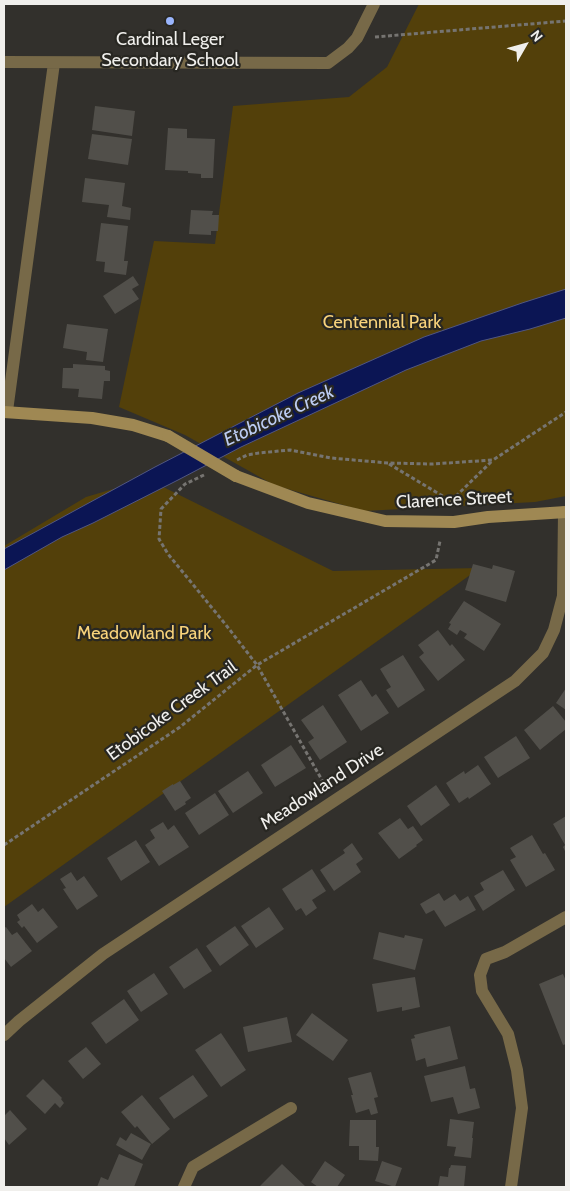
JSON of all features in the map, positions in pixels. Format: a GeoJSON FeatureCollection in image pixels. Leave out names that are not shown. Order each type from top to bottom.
{"type":"FeatureCollection","features":[{"type":"Feature","properties":{"kind":"street"},"geometry":{"type":"LineString","coordinates":[[4,62],[328,63],[348,48],[357,38],[374,4]]}},
{"type":"Feature","properties":{"kind":"street"},"geometry":{"type":"LineString","coordinates":[[5,412],[54,63]]}},
{"type":"Feature","properties":{"kind":"street","name":"Clarence Street"},"geometry":{"type":"LineString","coordinates":[[5,412],[92,418],[133,425],[168,436],[236,476],[308,503],[385,521],[454,522],[488,517],[565,512]]}},
{"type":"Feature","properties":{"kind":"street","name":"Meadowland Drive"},"geometry":{"type":"LineString","coordinates":[[4,1036],[19,1021],[103,954],[515,681],[543,653],[554,630],[563,596],[565,512]]}},
{"type":"Feature","properties":{"kind":"street"},"geometry":{"type":"LineString","coordinates":[[511,1187],[522,1108],[517,1070],[508,1034],[482,991],[480,975],[486,959],[505,952],[566,917]]}},
{"type":"Feature","properties":{"kind":"street"},"geometry":{"type":"LineString","coordinates":[[184,1187],[194,1167],[291,1108]]}},
{"type":"Feature","properties":{"kind":"path"},"geometry":{"type":"LineString","coordinates":[[379,36],[566,21]]}},
{"type":"Feature","properties":{"kind":"path"},"geometry":{"type":"LineString","coordinates":[[451,501],[493,460],[566,412]]}},
{"type":"Feature","properties":{"kind":"path"},"geometry":{"type":"LineString","coordinates":[[230,464],[259,453],[290,450],[331,458],[388,463],[432,464],[493,460]]}},
{"type":"Feature","properties":{"kind":"path"},"geometry":{"type":"LineString","coordinates":[[388,463],[451,501],[454,510]]}},
{"type":"Feature","properties":{"kind":"path","name":"Etobicoke Creek Trail"},"geometry":{"type":"LineString","coordinates":[[4,844],[180,727],[257,666],[168,554],[159,539],[160,509],[185,484],[212,472]]}},
{"type":"Feature","properties":{"kind":"path"},"geometry":{"type":"LineString","coordinates":[[333,801],[257,666],[436,560],[440,542]]}},
{"type":"Feature","properties":{"kind":"green space","name":"Centennial Park"},"geometry":{"type":"Polygon","coordinates":[[[419,4],[566,4],[566,496],[535,502],[364,511],[274,485],[185,435],[119,407],[154,241],[215,244],[233,106],[349,97],[387,67],[419,4]]]}},
{"type":"Feature","properties":{"kind":"green space","name":"Meadowland Park"},"geometry":{"type":"Polygon","coordinates":[[[147,479],[333,571],[480,568],[4,907],[4,546],[86,497],[147,479]]]}},
{"type":"Feature","properties":{"kind":"water","name":"Etobicoke Creek"},"geometry":{"type":"Polygon","coordinates":[[[566,289],[566,318],[481,341],[406,370],[241,447],[62,537],[4,570],[4,549],[155,467],[298,393],[424,337],[566,289]]]}},
{"type":"Feature","properties":{"kind":"building"},"geometry":{"type":"Polygon","coordinates":[[[95,106],[135,111],[132,136],[92,130],[95,106]]]}},
{"type":"Feature","properties":{"kind":"building"},"geometry":{"type":"Polygon","coordinates":[[[168,128],[187,129],[187,138],[215,139],[213,178],[201,178],[201,174],[188,173],[188,171],[165,170],[168,128]]]}},
{"type":"Feature","properties":{"kind":"building"},"geometry":{"type":"Polygon","coordinates":[[[92,134],[132,139],[128,165],[88,159],[92,134]]]}},
{"type":"Feature","properties":{"kind":"building"},"geometry":{"type":"Polygon","coordinates":[[[85,178],[125,183],[122,206],[131,208],[130,220],[107,217],[109,205],[82,202],[85,178]]]}},
{"type":"Feature","properties":{"kind":"building"},"geometry":{"type":"Polygon","coordinates":[[[191,210],[213,211],[212,215],[219,215],[218,231],[211,231],[211,235],[189,234],[191,210]]]}},
{"type":"Feature","properties":{"kind":"building"},"geometry":{"type":"Polygon","coordinates":[[[101,223],[128,226],[124,261],[128,261],[126,275],[104,272],[105,262],[96,261],[101,223]]]}},
{"type":"Feature","properties":{"kind":"building"},"geometry":{"type":"Polygon","coordinates":[[[133,276],[139,285],[132,289],[139,299],[115,314],[103,296],[133,276]]]}},
{"type":"Feature","properties":{"kind":"building"},"geometry":{"type":"Polygon","coordinates":[[[67,324],[108,329],[103,362],[86,360],[87,352],[63,348],[67,324]]]}},
{"type":"Feature","properties":{"kind":"building"},"geometry":{"type":"Polygon","coordinates":[[[73,364],[105,366],[105,370],[110,371],[110,381],[104,381],[102,399],[78,397],[79,389],[62,388],[63,368],[73,368],[73,364]]]}},
{"type":"Feature","properties":{"kind":"building"},"geometry":{"type":"Polygon","coordinates":[[[473,564],[492,569],[493,565],[515,571],[506,602],[465,590],[473,564]]]}},
{"type":"Feature","properties":{"kind":"building"},"geometry":{"type":"Polygon","coordinates":[[[464,601],[501,624],[484,651],[464,638],[467,634],[460,630],[457,635],[448,629],[451,624],[449,623],[464,601]]]}},
{"type":"Feature","properties":{"kind":"building"},"geometry":{"type":"Polygon","coordinates":[[[438,630],[450,646],[452,644],[465,660],[438,681],[419,657],[424,653],[418,645],[438,630]]]}},
{"type":"Feature","properties":{"kind":"building"},"geometry":{"type":"Polygon","coordinates":[[[403,655],[425,690],[398,708],[386,690],[391,687],[380,669],[403,655]]]}},
{"type":"Feature","properties":{"kind":"building"},"geometry":{"type":"Polygon","coordinates":[[[361,680],[372,697],[376,694],[389,713],[361,731],[338,695],[361,680]]]}},
{"type":"Feature","properties":{"kind":"building"},"geometry":{"type":"Polygon","coordinates":[[[566,688],[566,710],[556,703],[566,688]]]}},
{"type":"Feature","properties":{"kind":"building"},"geometry":{"type":"Polygon","coordinates":[[[323,705],[347,742],[320,760],[308,742],[314,738],[301,720],[323,705]]]}},
{"type":"Feature","properties":{"kind":"building"},"geometry":{"type":"Polygon","coordinates":[[[553,706],[566,722],[566,729],[540,750],[524,730],[553,706]]]}},
{"type":"Feature","properties":{"kind":"building"},"geometry":{"type":"Polygon","coordinates":[[[516,736],[530,758],[498,778],[484,757],[516,736]]]}},
{"type":"Feature","properties":{"kind":"building"},"geometry":{"type":"Polygon","coordinates":[[[291,745],[306,768],[275,787],[261,765],[291,745]]]}},
{"type":"Feature","properties":{"kind":"building"},"geometry":{"type":"Polygon","coordinates":[[[478,765],[491,784],[469,799],[468,797],[459,803],[446,783],[464,771],[465,774],[478,765]]]}},
{"type":"Feature","properties":{"kind":"building"},"geometry":{"type":"Polygon","coordinates":[[[248,771],[263,793],[233,813],[218,791],[248,771]]]}},
{"type":"Feature","properties":{"kind":"building"},"geometry":{"type":"Polygon","coordinates":[[[180,781],[191,798],[185,802],[186,804],[175,811],[162,791],[180,781]]]}},
{"type":"Feature","properties":{"kind":"building"},"geometry":{"type":"Polygon","coordinates":[[[436,785],[450,805],[421,826],[407,806],[436,785]]]}},
{"type":"Feature","properties":{"kind":"building"},"geometry":{"type":"Polygon","coordinates":[[[215,793],[229,815],[199,835],[185,813],[215,793]]]}},
{"type":"Feature","properties":{"kind":"building"},"geometry":{"type":"Polygon","coordinates":[[[566,816],[566,853],[563,847],[565,845],[553,824],[566,816]]]}},
{"type":"Feature","properties":{"kind":"building"},"geometry":{"type":"Polygon","coordinates":[[[400,818],[408,829],[413,826],[423,840],[399,859],[378,833],[400,818]]]}},
{"type":"Feature","properties":{"kind":"building"},"geometry":{"type":"Polygon","coordinates":[[[163,822],[168,830],[174,825],[189,847],[159,866],[145,845],[155,838],[150,830],[163,822]]]}},
{"type":"Feature","properties":{"kind":"building"},"geometry":{"type":"Polygon","coordinates":[[[532,835],[555,870],[526,887],[510,860],[516,857],[510,848],[532,835]]]}},
{"type":"Feature","properties":{"kind":"building"},"geometry":{"type":"Polygon","coordinates":[[[136,840],[150,862],[121,881],[107,858],[136,840]]]}},
{"type":"Feature","properties":{"kind":"building"},"geometry":{"type":"Polygon","coordinates":[[[352,843],[363,859],[356,864],[361,872],[334,891],[320,870],[345,853],[343,850],[352,843]]]}},
{"type":"Feature","properties":{"kind":"building"},"geometry":{"type":"Polygon","coordinates":[[[312,869],[326,891],[312,900],[317,908],[306,916],[301,908],[296,911],[282,889],[312,869]]]}},
{"type":"Feature","properties":{"kind":"building"},"geometry":{"type":"Polygon","coordinates":[[[503,870],[515,890],[483,911],[474,896],[484,890],[480,883],[503,870]]]}},
{"type":"Feature","properties":{"kind":"building"},"geometry":{"type":"Polygon","coordinates":[[[71,872],[77,881],[84,876],[98,896],[77,910],[63,889],[66,888],[60,879],[71,872]]]}},
{"type":"Feature","properties":{"kind":"building"},"geometry":{"type":"Polygon","coordinates":[[[439,893],[444,901],[455,894],[460,901],[468,896],[476,910],[445,927],[434,910],[426,914],[420,904],[439,893]]]}},
{"type":"Feature","properties":{"kind":"building"},"geometry":{"type":"Polygon","coordinates":[[[32,904],[38,912],[43,908],[58,927],[37,943],[24,926],[22,928],[17,922],[20,920],[17,915],[32,904]]]}},
{"type":"Feature","properties":{"kind":"building"},"geometry":{"type":"Polygon","coordinates":[[[269,907],[284,929],[256,948],[241,926],[269,907]]]}},
{"type":"Feature","properties":{"kind":"building"},"geometry":{"type":"Polygon","coordinates":[[[235,926],[249,945],[220,966],[206,946],[235,926]]]}},
{"type":"Feature","properties":{"kind":"building"},"geometry":{"type":"Polygon","coordinates":[[[6,927],[12,935],[17,932],[32,951],[11,967],[4,958],[4,928],[6,927]]]}},
{"type":"Feature","properties":{"kind":"building"},"geometry":{"type":"Polygon","coordinates":[[[379,932],[404,938],[405,935],[423,939],[415,970],[373,959],[379,932]]]}},
{"type":"Feature","properties":{"kind":"building"},"geometry":{"type":"Polygon","coordinates":[[[197,948],[212,971],[184,989],[169,967],[197,948]]]}},
{"type":"Feature","properties":{"kind":"building"},"geometry":{"type":"Polygon","coordinates":[[[154,973],[168,994],[141,1012],[127,991],[154,973]]]}},
{"type":"Feature","properties":{"kind":"building"},"geometry":{"type":"Polygon","coordinates":[[[563,974],[566,981],[566,1044],[563,1045],[539,984],[563,974]]]}},
{"type":"Feature","properties":{"kind":"building"},"geometry":{"type":"Polygon","coordinates":[[[415,977],[420,1007],[402,1011],[402,1007],[377,1012],[372,984],[415,977]]]}},
{"type":"Feature","properties":{"kind":"building"},"geometry":{"type":"Polygon","coordinates":[[[124,999],[139,1020],[106,1044],[91,1023],[124,999]]]}},
{"type":"Feature","properties":{"kind":"building"},"geometry":{"type":"Polygon","coordinates":[[[312,1013],[348,1040],[333,1061],[296,1035],[312,1013]]]}},
{"type":"Feature","properties":{"kind":"building"},"geometry":{"type":"Polygon","coordinates":[[[287,1017],[292,1042],[248,1052],[243,1027],[287,1017]]]}},
{"type":"Feature","properties":{"kind":"building"},"geometry":{"type":"Polygon","coordinates":[[[450,1026],[458,1059],[427,1067],[425,1058],[416,1061],[411,1039],[415,1038],[414,1035],[450,1026]]]}},
{"type":"Feature","properties":{"kind":"building"},"geometry":{"type":"Polygon","coordinates":[[[221,1033],[246,1070],[221,1087],[195,1050],[221,1033]]]}},
{"type":"Feature","properties":{"kind":"building"},"geometry":{"type":"Polygon","coordinates":[[[86,1047],[101,1064],[83,1079],[68,1061],[86,1047]]]}},
{"type":"Feature","properties":{"kind":"building"},"geometry":{"type":"Polygon","coordinates":[[[465,1066],[470,1089],[475,1088],[480,1108],[458,1114],[453,1097],[431,1102],[424,1076],[465,1066]]]}},
{"type":"Feature","properties":{"kind":"building"},"geometry":{"type":"Polygon","coordinates":[[[371,1072],[378,1097],[374,1098],[378,1113],[371,1115],[369,1109],[356,1113],[348,1078],[371,1072]]]}},
{"type":"Feature","properties":{"kind":"building"},"geometry":{"type":"Polygon","coordinates":[[[193,1075],[208,1096],[174,1119],[159,1098],[193,1075]]]}},
{"type":"Feature","properties":{"kind":"building"},"geometry":{"type":"Polygon","coordinates":[[[43,1079],[62,1098],[64,1103],[60,1108],[55,1103],[45,1114],[26,1096],[43,1079]]]}},
{"type":"Feature","properties":{"kind":"building"},"geometry":{"type":"Polygon","coordinates":[[[142,1095],[170,1129],[152,1144],[137,1126],[135,1128],[121,1112],[142,1095]]]}},
{"type":"Feature","properties":{"kind":"building"},"geometry":{"type":"Polygon","coordinates":[[[10,1110],[27,1129],[9,1145],[4,1138],[4,1116],[10,1110]]]}},
{"type":"Feature","properties":{"kind":"building"},"geometry":{"type":"Polygon","coordinates":[[[450,1119],[474,1122],[471,1158],[454,1156],[456,1147],[447,1146],[450,1119]]]}},
{"type":"Feature","properties":{"kind":"building"},"geometry":{"type":"Polygon","coordinates":[[[350,1120],[376,1120],[376,1147],[379,1147],[378,1161],[359,1160],[359,1146],[349,1146],[350,1120]]]}},
{"type":"Feature","properties":{"kind":"building"},"geometry":{"type":"Polygon","coordinates":[[[131,1133],[151,1144],[142,1160],[116,1145],[120,1137],[126,1141],[131,1133]]]}},
{"type":"Feature","properties":{"kind":"building"},"geometry":{"type":"Polygon","coordinates":[[[119,1154],[143,1164],[134,1187],[97,1187],[101,1177],[108,1180],[119,1154]]]}},
{"type":"Feature","properties":{"kind":"building"},"geometry":{"type":"Polygon","coordinates":[[[325,1161],[345,1175],[337,1187],[318,1187],[311,1182],[325,1161]]]}},
{"type":"Feature","properties":{"kind":"building"},"geometry":{"type":"Polygon","coordinates":[[[382,1161],[402,1168],[395,1187],[375,1181],[382,1161]]]}},
{"type":"Feature","properties":{"kind":"building"},"geometry":{"type":"Polygon","coordinates":[[[282,1164],[306,1187],[259,1187],[282,1164]]]}},
{"type":"Feature","properties":{"kind":"building"},"geometry":{"type":"Polygon","coordinates":[[[451,1165],[466,1166],[464,1187],[438,1187],[440,1176],[448,1177],[451,1165]]]}},
{"type":"Feature","properties":{"kind":"place","name":"Cardinal Leger Secondary School"},"geometry":{"type":"Point","coordinates":[170,21]}}]}
